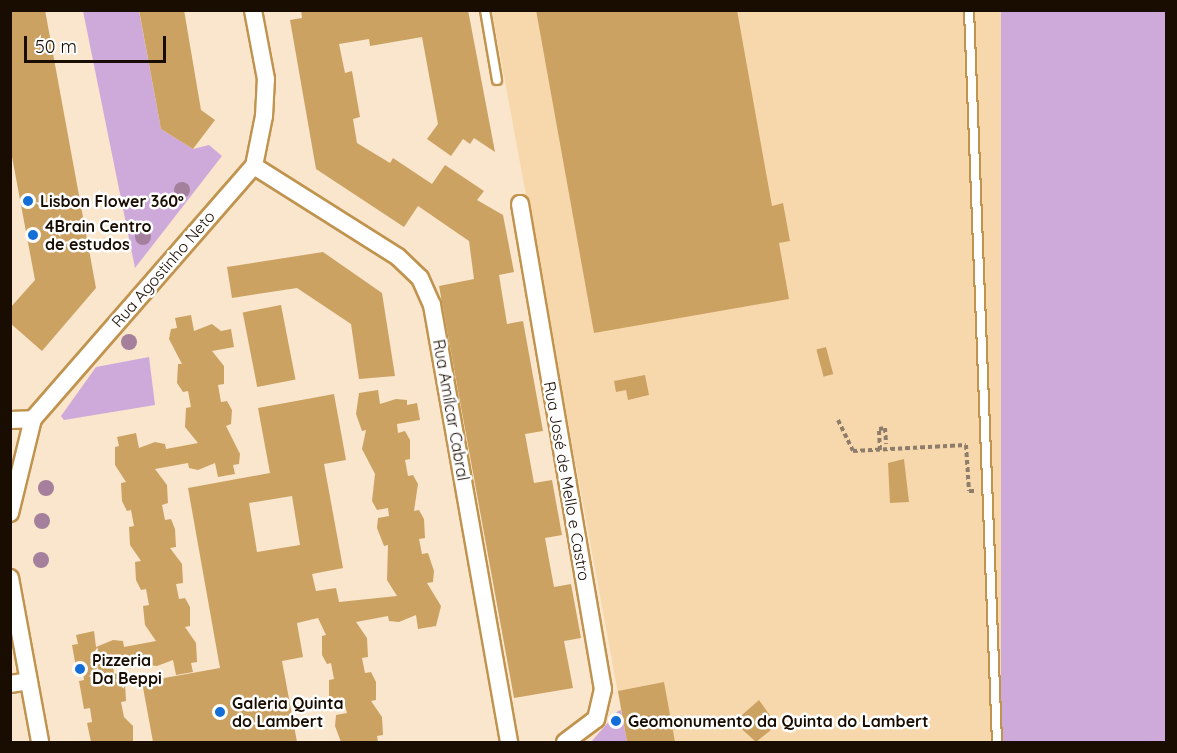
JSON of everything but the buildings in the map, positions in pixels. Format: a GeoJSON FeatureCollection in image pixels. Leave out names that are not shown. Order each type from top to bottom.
{"type":"FeatureCollection","features":[{"type":"Feature","properties":{"kind":"street"},"geometry":{"type":"LineString","coordinates":[[253,10],[266,79],[254,166]]}},
{"type":"Feature","properties":{"kind":"street","name":"Rua Agostinho Neto"},"geometry":{"type":"LineString","coordinates":[[10,513],[33,419],[254,166]]}},
{"type":"Feature","properties":{"kind":"street","name":"Rua Amílcar Cabral"},"geometry":{"type":"LineString","coordinates":[[254,166],[398,257],[420,278],[432,305],[509,742]]}},
{"type":"Feature","properties":{"kind":"street","name":"Rua José de Mello e Castro"},"geometry":{"type":"LineString","coordinates":[[520,204],[603,689],[596,719],[565,742]]}},
{"type":"Feature","properties":{"kind":"street"},"geometry":{"type":"LineString","coordinates":[[10,420],[33,419]]}},
{"type":"Feature","properties":{"kind":"street"},"geometry":{"type":"LineString","coordinates":[[10,578],[40,742]]}},
{"type":"Feature","properties":{"kind":"street"},"geometry":{"type":"LineString","coordinates":[[10,684],[29,681]]}},
{"type":"Feature","properties":{"kind":"lane"},"geometry":{"type":"LineString","coordinates":[[485,10],[497,80]]}},
{"type":"Feature","properties":{"kind":"lane"},"geometry":{"type":"LineString","coordinates":[[969,10],[997,742]]}},
{"type":"Feature","properties":{"kind":"path"},"geometry":{"type":"LineString","coordinates":[[838,420],[853,451],[966,445],[969,491]]}},
{"type":"Feature","properties":{"kind":"path"},"geometry":{"type":"LineString","coordinates":[[880,450],[879,429],[885,428],[886,444]]}},
{"type":"Feature","properties":{"kind":"shaded area"},"geometry":{"type":"Polygon","coordinates":[[[83,11],[139,11],[161,129],[193,149],[209,145],[222,156],[135,268],[83,11]]]}},
{"type":"Feature","properties":{"kind":"shaded area"},"geometry":{"type":"Polygon","coordinates":[[[492,11],[1001,11],[1023,742],[627,742],[492,11]]]}},
{"type":"Feature","properties":{"kind":"shaded area"},"geometry":{"type":"Polygon","coordinates":[[[1001,11],[1166,11],[1166,742],[1001,742],[1001,11]]]}},
{"type":"Feature","properties":{"kind":"shaded area"},"geometry":{"type":"Polygon","coordinates":[[[149,357],[155,405],[64,420],[61,416],[96,367],[149,357]]]}},
{"type":"Feature","properties":{"kind":"shaded area","name":"Geomonumento da Quinta do Lambert"},"geometry":{"type":"Polygon","coordinates":[[[621,710],[627,742],[591,742],[618,711],[621,710]]]}},
{"type":"Feature","properties":{"kind":"place","name":"Lisbon Flower 360º"},"geometry":{"type":"Point","coordinates":[28,201]}},
{"type":"Feature","properties":{"kind":"place","name":"4Brain Centro de estudos"},"geometry":{"type":"Point","coordinates":[33,235]}},
{"type":"Feature","properties":{"kind":"place","name":"Pizzeria Da Beppi"},"geometry":{"type":"Point","coordinates":[80,669]}},
{"type":"Feature","properties":{"kind":"place","name":"Galeria Quinta do Lambert"},"geometry":{"type":"Point","coordinates":[220,712]}},
{"type":"Feature","properties":{"kind":"place","name":"Geomonumento da Quinta do Lambert"},"geometry":{"type":"Point","coordinates":[616,721]}}]}
